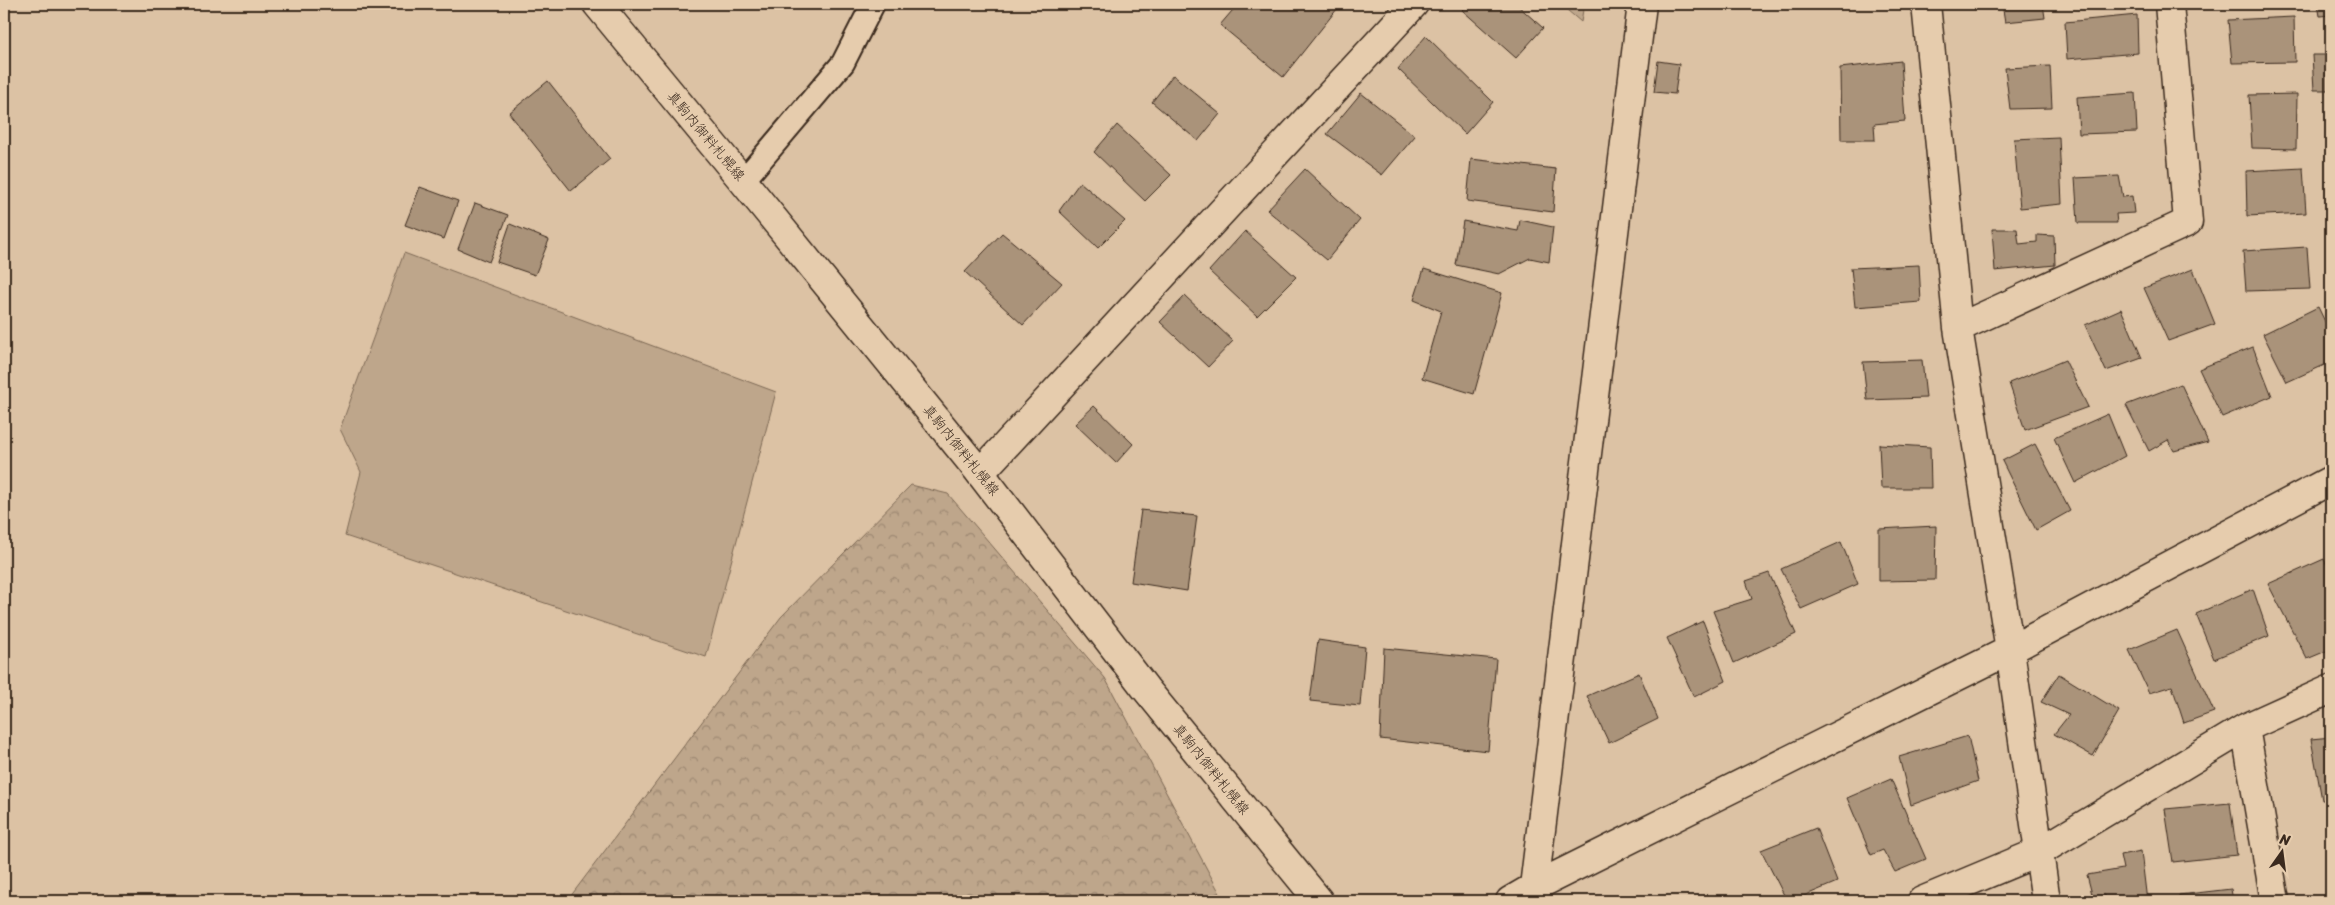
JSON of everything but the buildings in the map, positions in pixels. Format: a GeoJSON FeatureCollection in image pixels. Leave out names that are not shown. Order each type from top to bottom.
{"type":"FeatureCollection","features":[{"type":"Feature","properties":{"kind":"street","name":"真駒内御料札幌線"},"geometry":{"type":"LineString","coordinates":[[597,4],[980,474],[1146,689],[1319,901]]}},
{"type":"Feature","properties":{"kind":"street"},"geometry":{"type":"LineString","coordinates":[[980,474],[1414,4]]}},
{"type":"Feature","properties":{"kind":"street"},"geometry":{"type":"LineString","coordinates":[[1534,887],[1642,4]]}},
{"type":"Feature","properties":{"kind":"street"},"geometry":{"type":"LineString","coordinates":[[1926,4],[1958,328],[2010,650],[2046,901]]}},
{"type":"Feature","properties":{"kind":"street"},"geometry":{"type":"LineString","coordinates":[[1958,328],[2188,222],[2169,4]]}},
{"type":"Feature","properties":{"kind":"street"},"geometry":{"type":"LineString","coordinates":[[1510,901],[1534,887],[2010,650],[2331,480]]}},
{"type":"Feature","properties":{"kind":"street"},"geometry":{"type":"LineString","coordinates":[[1922,901],[2039,852],[2245,728],[2331,689]]}},
{"type":"Feature","properties":{"kind":"street"},"geometry":{"type":"LineString","coordinates":[[2245,728],[2275,901]]}},
{"type":"Feature","properties":{"kind":"lane"},"geometry":{"type":"LineString","coordinates":[[743,181],[843,63],[873,4]]}},
{"type":"Feature","properties":{"kind":"green space"},"geometry":{"type":"Polygon","coordinates":[[[1560,4],[1584,4],[1581,22],[1560,4]]]}},
{"type":"Feature","properties":{"kind":"green space"},"geometry":{"type":"Polygon","coordinates":[[[404,253],[776,392],[706,657],[345,536],[361,472],[340,429],[404,253]]]}},
{"type":"Feature","properties":{"kind":"green space"},"geometry":{"type":"Polygon","coordinates":[[[911,485],[948,494],[1105,678],[1224,901],[567,901],[781,617],[911,485]]]}}]}
